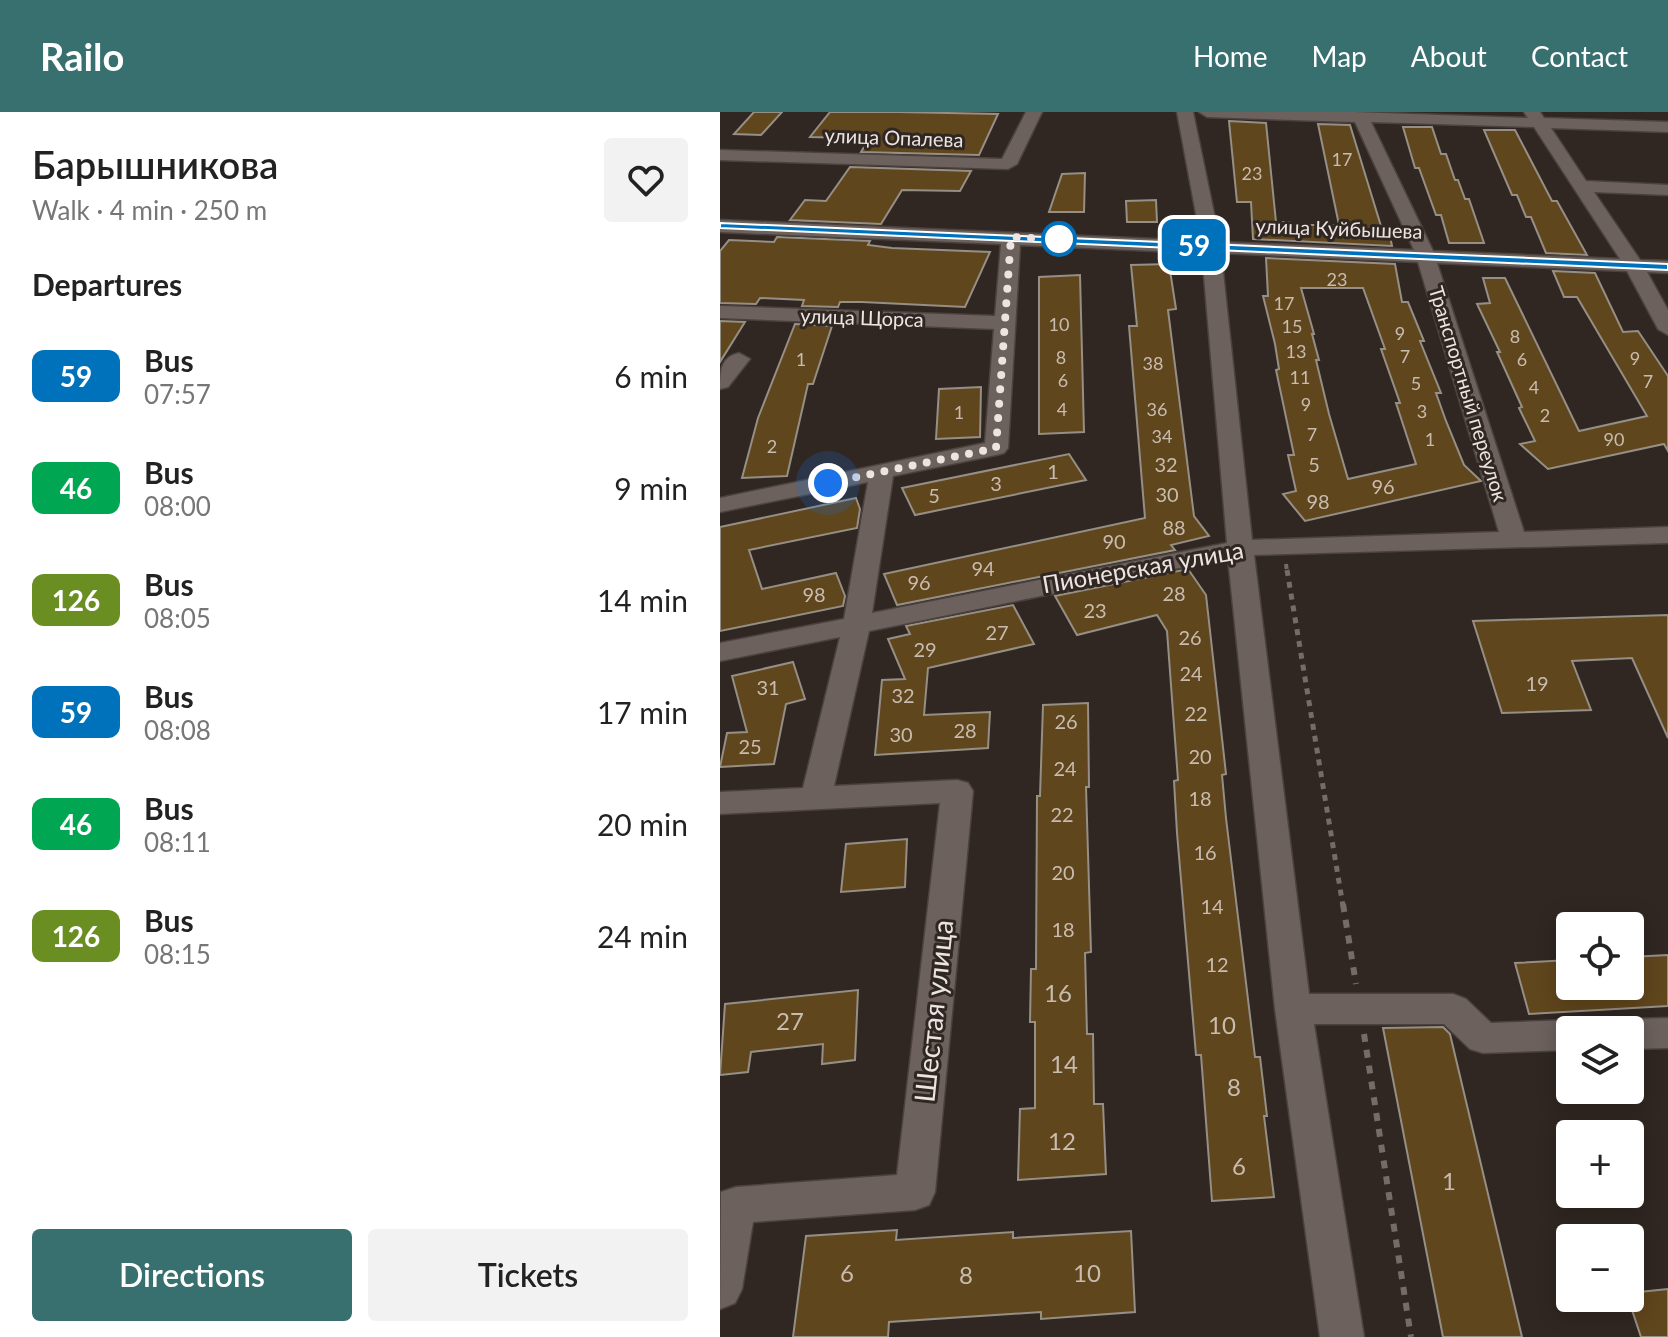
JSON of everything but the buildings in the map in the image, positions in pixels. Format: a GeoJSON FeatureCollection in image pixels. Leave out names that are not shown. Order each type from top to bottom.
{"type":"FeatureCollection","features":[{"type":"Feature","properties":{"kind":"street","name":"улица Опалева"},"geometry":{"type":"LineString","coordinates":[[720,155],[1008,164],[1034,112]]}},
{"type":"Feature","properties":{"kind":"street"},"geometry":{"type":"LineString","coordinates":[[1185,112],[1211,245],[1240,548],[1293,1009],[1342,1337]]}},
{"type":"Feature","properties":{"kind":"street"},"geometry":{"type":"LineString","coordinates":[[1207,112],[1361,117],[1535,117],[1668,127]]}},
{"type":"Feature","properties":{"kind":"street","name":"Транспортный переулок"},"geometry":{"type":"LineString","coordinates":[[1361,117],[1425,254],[1514,540]]}},
{"type":"Feature","properties":{"kind":"street"},"geometry":{"type":"LineString","coordinates":[[1535,117],[1634,266],[1668,329]]}},
{"type":"Feature","properties":{"kind":"street"},"geometry":{"type":"LineString","coordinates":[[1582,186],[1668,190]]}},
{"type":"Feature","properties":{"kind":"street","name":"улица Куйбышева"},"geometry":{"type":"LineString","coordinates":[[720,226],[1425,254],[1668,267]]}},
{"type":"Feature","properties":{"kind":"street"},"geometry":{"type":"LineString","coordinates":[[720,505],[996,448],[1011,237]]}},
{"type":"Feature","properties":{"kind":"street","name":"улица Щорса"},"geometry":{"type":"LineString","coordinates":[[720,312],[1005,323]]}},
{"type":"Feature","properties":{"kind":"street"},"geometry":{"type":"LineString","coordinates":[[720,382],[739,359]]}},
{"type":"Feature","properties":{"kind":"street"},"geometry":{"type":"LineString","coordinates":[[816,798],[857,622],[882,472]]}},
{"type":"Feature","properties":{"kind":"street","name":"Пионерская улица"},"geometry":{"type":"LineString","coordinates":[[720,652],[857,622],[1240,548],[1668,535]]}},
{"type":"Feature","properties":{"kind":"street","name":"Шестая улица"},"geometry":{"type":"LineString","coordinates":[[720,803],[957,791],[915,1192],[728,1205],[720,1289]]}},
{"type":"Feature","properties":{"kind":"street"},"geometry":{"type":"LineString","coordinates":[[1293,1009],[1453,1009],[1483,1038],[1556,1035]]}},
{"type":"Feature","properties":{"kind":"street"},"geometry":{"type":"LineString","coordinates":[[1644,1034],[1668,1033]]}},
{"type":"Feature","properties":{"kind":"path"},"geometry":{"type":"LineString","coordinates":[[1286,563],[1411,1337]]}},
{"type":"Feature","properties":{"kind":"bus line","name":"59"},"geometry":{"type":"LineString","coordinates":[[720,226],[1425,254],[1668,267]]}},
{"type":"Feature","properties":{"kind":"route"},"geometry":{"type":"LineString","coordinates":[[828,483],[996,448],[1011,237],[1068,240],[1059,239]]}}]}
